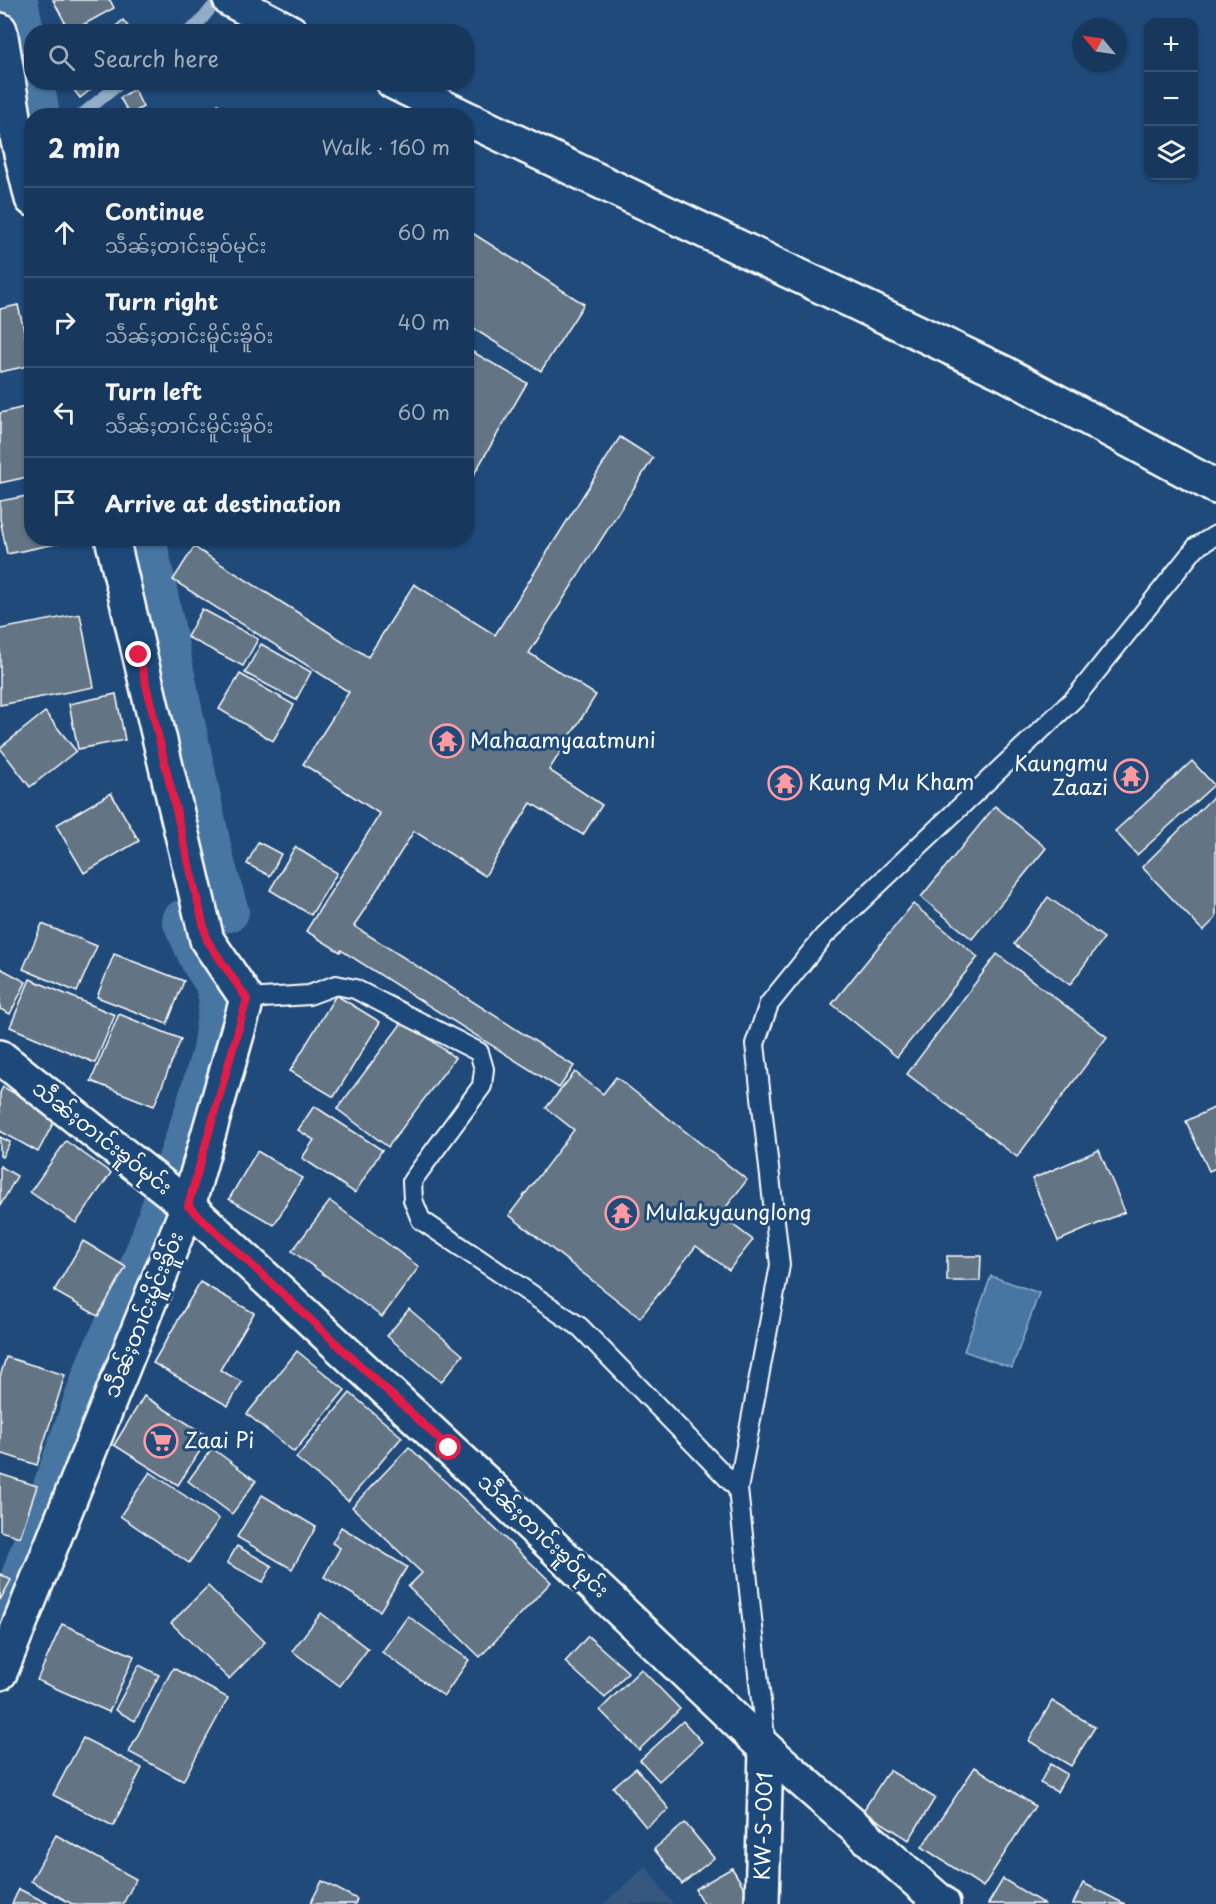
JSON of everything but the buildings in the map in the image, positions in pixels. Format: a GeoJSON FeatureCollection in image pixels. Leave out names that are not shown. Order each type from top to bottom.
{"type":"FeatureCollection","features":[{"type":"Feature","properties":{"kind":"street"},"geometry":{"type":"LineString","coordinates":[[230,0],[276,24]]}},
{"type":"Feature","properties":{"kind":"street"},"geometry":{"type":"LineString","coordinates":[[0,30],[9,149],[24,182]]}},
{"type":"Feature","properties":{"kind":"street"},"geometry":{"type":"LineString","coordinates":[[409,90],[446,108]]}},
{"type":"Feature","properties":{"kind":"street"},"geometry":{"type":"LineString","coordinates":[[474,122],[1004,374],[1216,487]]}},
{"type":"Feature","properties":{"kind":"street"},"geometry":{"type":"LineString","coordinates":[[114,546],[207,940],[247,999]]}},
{"type":"Feature","properties":{"kind":"street","name":"သဵၼ်ႈတၢင်းမိူင်းၶိူဝ်း"},"geometry":{"type":"LineString","coordinates":[[0,1673],[182,1201],[247,999]]}},
{"type":"Feature","properties":{"kind":"street","name":"သဵၼ်ႈတၢင်းၶူဝ်မုင်း"},"geometry":{"type":"LineString","coordinates":[[0,1057],[182,1201],[483,1480],[766,1749],[943,1904]]}},
{"type":"Feature","properties":{"kind":"street","name":"KW-S-001"},"geometry":{"type":"LineString","coordinates":[[762,1904],[766,1749]]}},
{"type":"Feature","properties":{"kind":"lane"},"geometry":{"type":"LineString","coordinates":[[766,1749],[738,1490],[780,1265],[755,1044],[769,1004],[824,936],[1076,697],[1196,547],[1216,535]]}},
{"type":"Feature","properties":{"kind":"lane"},"geometry":{"type":"LineString","coordinates":[[247,999],[309,995],[336,985],[355,989],[479,1052],[484,1069],[482,1086],[412,1182],[413,1200],[421,1220],[580,1327],[738,1490]]}},
{"type":"Feature","properties":{"kind":"shaded area"},"geometry":{"type":"Polygon","coordinates":[[[991,1276],[1039,1293],[1012,1368],[964,1351],[991,1276]]]}},
{"type":"Feature","properties":{"kind":"shaded area"},"geometry":{"type":"Polygon","coordinates":[[[646,1866],[673,1904],[603,1904],[646,1866]]]}},
{"type":"Feature","properties":{"kind":"waterway"},"geometry":{"type":"LineString","coordinates":[[18,0],[24,30]]}},
{"type":"Feature","properties":{"kind":"waterway"},"geometry":{"type":"LineString","coordinates":[[198,24],[218,0]]}},
{"type":"Feature","properties":{"kind":"waterway"},"geometry":{"type":"LineString","coordinates":[[35,90],[39,108]]}},
{"type":"Feature","properties":{"kind":"waterway"},"geometry":{"type":"LineString","coordinates":[[90,108],[112,90]]}},
{"type":"Feature","properties":{"kind":"waterway"},"geometry":{"type":"LineString","coordinates":[[7,1616],[98,1360],[126,1302],[194,1113],[212,1051],[219,1001],[214,982],[201,962],[182,920],[229,912],[214,860],[148,546]]}},
{"type":"Feature","properties":{"kind":"place","name":"Mahaamyaatmuni"},"geometry":{"type":"Point","coordinates":[447,741]}},
{"type":"Feature","properties":{"kind":"place","name":"Kaungmu Zaazi"},"geometry":{"type":"Point","coordinates":[1131,776]}},
{"type":"Feature","properties":{"kind":"place","name":"Kaung Mu Kham"},"geometry":{"type":"Point","coordinates":[785,783]}},
{"type":"Feature","properties":{"kind":"place","name":"Mulakyaunglong"},"geometry":{"type":"Point","coordinates":[622,1213]}},
{"type":"Feature","properties":{"kind":"place","name":"Zaai Pi"},"geometry":{"type":"Point","coordinates":[161,1441]}},
{"type":"Feature","properties":{"kind":"route"},"geometry":{"type":"LineString","coordinates":[[139,655],[207,940],[247,999],[188,1206],[449,1448]]}}]}
